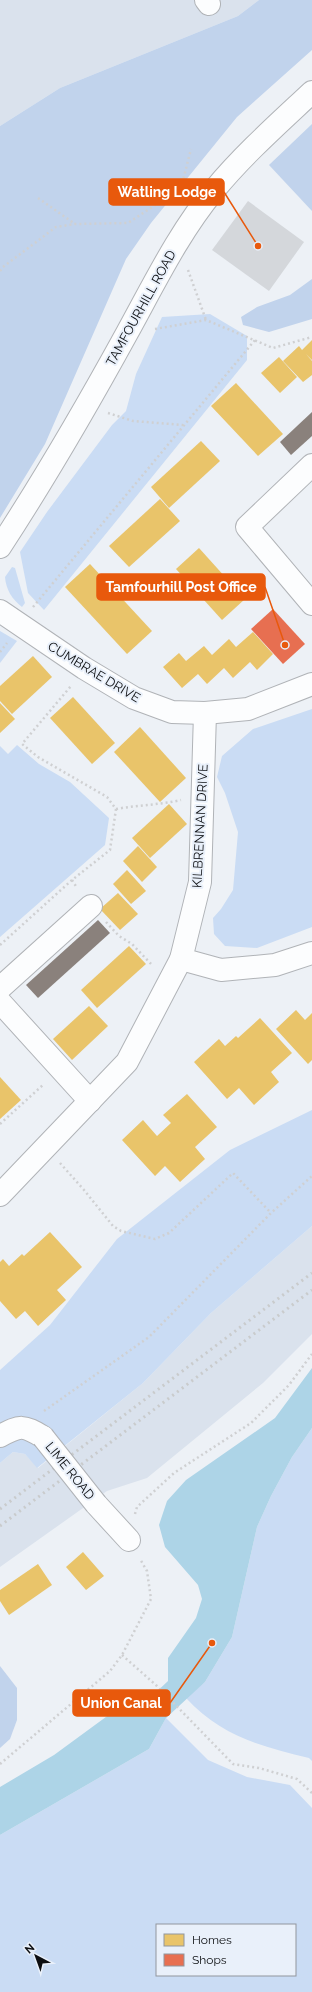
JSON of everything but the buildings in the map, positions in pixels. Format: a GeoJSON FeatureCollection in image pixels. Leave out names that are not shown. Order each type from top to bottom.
{"type":"FeatureCollection","features":[{"type":"Feature","properties":{"kind":"street","name":"TAMFOURHILL ROAD"},"geometry":{"type":"LineString","coordinates":[[0,547],[86,406],[169,256],[215,188],[312,92]]}},
{"type":"Feature","properties":{"kind":"street"},"geometry":{"type":"LineString","coordinates":[[312,465],[247,527],[312,604]]}},
{"type":"Feature","properties":{"kind":"street","name":"CUMBRAE DRIVE"},"geometry":{"type":"LineString","coordinates":[[0,611],[84,668],[134,698],[172,712],[204,713],[248,709],[312,684]]}},
{"type":"Feature","properties":{"kind":"street","name":"KILBRENNAN DRIVE"},"geometry":{"type":"LineString","coordinates":[[0,1195],[127,1062],[181,959],[200,882],[204,713]]}},
{"type":"Feature","properties":{"kind":"street"},"geometry":{"type":"LineString","coordinates":[[0,988],[91,906]]}},
{"type":"Feature","properties":{"kind":"street"},"geometry":{"type":"LineString","coordinates":[[181,959],[221,970],[275,966],[312,953]]}},
{"type":"Feature","properties":{"kind":"street"},"geometry":{"type":"LineString","coordinates":[[0,1002],[90,1101]]}},
{"type":"Feature","properties":{"kind":"street"},"geometry":{"type":"LineString","coordinates":[[0,1436],[15,1428],[36,1433]]}},
{"type":"Feature","properties":{"kind":"street","name":"LIME ROAD"},"geometry":{"type":"LineString","coordinates":[[36,1433],[96,1504],[129,1540]]}},
{"type":"Feature","properties":{"kind":"path"},"geometry":{"type":"LineString","coordinates":[[181,188],[191,149]]}},
{"type":"Feature","properties":{"kind":"path"},"geometry":{"type":"LineString","coordinates":[[0,271],[56,227],[75,224],[128,223],[181,188],[215,188]]}},
{"type":"Feature","properties":{"kind":"path"},"geometry":{"type":"LineString","coordinates":[[38,198],[75,224]]}},
{"type":"Feature","properties":{"kind":"path"},"geometry":{"type":"LineString","coordinates":[[169,256],[189,272],[206,320]]}},
{"type":"Feature","properties":{"kind":"path"},"geometry":{"type":"LineString","coordinates":[[127,334],[206,320],[273,348],[312,337]]}},
{"type":"Feature","properties":{"kind":"path"},"geometry":{"type":"LineString","coordinates":[[0,652],[20,625],[183,425],[255,340]]}},
{"type":"Feature","properties":{"kind":"path"},"geometry":{"type":"LineString","coordinates":[[86,406],[133,421],[183,425]]}},
{"type":"Feature","properties":{"kind":"path"},"geometry":{"type":"LineString","coordinates":[[0,945],[72,880],[110,850],[116,809],[107,797],[38,757],[22,744],[65,694],[84,668]]}},
{"type":"Feature","properties":{"kind":"path"},"geometry":{"type":"LineString","coordinates":[[116,809],[141,805],[159,805],[203,795]]}},
{"type":"Feature","properties":{"kind":"path"},"geometry":{"type":"LineString","coordinates":[[72,880],[91,906],[119,936],[132,944],[151,965],[170,980]]}},
{"type":"Feature","properties":{"kind":"path"},"geometry":{"type":"LineString","coordinates":[[0,1124],[50,1079]]}},
{"type":"Feature","properties":{"kind":"path"},"geometry":{"type":"LineString","coordinates":[[45,1149],[84,1190],[113,1226],[121,1231],[155,1239],[169,1233],[233,1173],[271,1213]]}},
{"type":"Feature","properties":{"kind":"path"},"geometry":{"type":"LineString","coordinates":[[36,1433],[42,1412],[149,1337],[271,1213],[312,1176]]}},
{"type":"Feature","properties":{"kind":"path"},"geometry":{"type":"LineString","coordinates":[[150,1495],[174,1474],[251,1423],[289,1385],[312,1354]]}},
{"type":"Feature","properties":{"kind":"path"},"geometry":{"type":"LineString","coordinates":[[0,1764],[110,1671],[122,1655],[151,1599],[147,1571],[129,1540]]}},
{"type":"Feature","properties":{"kind":"path"},"geometry":{"type":"LineString","coordinates":[[122,1655],[157,1686],[233,1764],[259,1768],[297,1779],[312,1793]]}},
{"type":"Feature","properties":{"kind":"shaded area"},"geometry":{"type":"Polygon","coordinates":[[[0,0],[259,0],[238,16],[60,88],[0,126],[0,0]]]}},
{"type":"Feature","properties":{"kind":"shaded area"},"geometry":{"type":"Polygon","coordinates":[[[259,0],[312,0],[312,50],[237,117],[151,223],[126,259],[45,444],[0,518],[0,126],[60,88],[238,16],[259,0]]]}},
{"type":"Feature","properties":{"kind":"shaded area"},"geometry":{"type":"Polygon","coordinates":[[[312,124],[312,211],[269,165],[312,124]]]}},
{"type":"Feature","properties":{"kind":"shaded area"},"geometry":{"type":"Polygon","coordinates":[[[312,279],[312,319],[269,332],[243,325],[241,317],[257,307],[290,295],[312,279]]]}},
{"type":"Feature","properties":{"kind":"shaded area"},"geometry":{"type":"Polygon","coordinates":[[[210,314],[247,336],[247,360],[44,610],[28,593],[20,552],[47,512],[112,425],[126,411],[136,374],[162,317],[210,314]]]}},
{"type":"Feature","properties":{"kind":"shaded area"},"geometry":{"type":"Polygon","coordinates":[[[12,567],[15,568],[25,603],[22,607],[12,597],[7,586],[5,577],[12,567]]]}},
{"type":"Feature","properties":{"kind":"shaded area"},"geometry":{"type":"Polygon","coordinates":[[[0,631],[17,641],[0,663],[0,631]]]}},
{"type":"Feature","properties":{"kind":"shaded area"},"geometry":{"type":"Polygon","coordinates":[[[312,709],[312,927],[257,948],[225,946],[214,934],[213,918],[221,909],[233,890],[238,832],[225,793],[217,777],[222,756],[253,729],[312,709]]]}},
{"type":"Feature","properties":{"kind":"shaded area"},"geometry":{"type":"Polygon","coordinates":[[[17,745],[39,764],[70,782],[109,818],[105,845],[0,937],[0,746],[8,754],[17,745]]]}},
{"type":"Feature","properties":{"kind":"shaded area"},"geometry":{"type":"Polygon","coordinates":[[[312,1110],[312,1226],[211,1313],[143,1383],[37,1468],[25,1454],[13,1452],[0,1463],[0,1370],[50,1325],[117,1239],[230,1150],[312,1110]]]}},
{"type":"Feature","properties":{"kind":"shaded area"},"geometry":{"type":"Polygon","coordinates":[[[312,1226],[312,1334],[263,1383],[147,1478],[107,1491],[0,1567],[0,1463],[13,1452],[25,1454],[38,1468],[143,1383],[211,1313],[312,1226]]]}},
{"type":"Feature","properties":{"kind":"shaded area"},"geometry":{"type":"Polygon","coordinates":[[[312,1368],[312,1428],[292,1457],[271,1496],[257,1527],[232,1637],[205,1682],[166,1718],[149,1749],[0,1835],[0,1787],[54,1755],[110,1714],[148,1700],[168,1681],[168,1658],[196,1618],[202,1599],[198,1585],[165,1547],[159,1525],[167,1501],[186,1480],[275,1418],[312,1368]]]}},
{"type":"Feature","properties":{"kind":"shaded area"},"geometry":{"type":"Polygon","coordinates":[[[312,1428],[312,1761],[309,1758],[258,1744],[227,1731],[199,1711],[186,1698],[205,1682],[232,1637],[257,1527],[271,1496],[292,1457],[312,1428]]]}},
{"type":"Feature","properties":{"kind":"shaded area"},"geometry":{"type":"Polygon","coordinates":[[[0,1666],[17,1688],[17,1720],[10,1739],[0,1748],[0,1666]]]}},
{"type":"Feature","properties":{"kind":"shaded area"},"geometry":{"type":"Polygon","coordinates":[[[166,1718],[208,1760],[247,1777],[290,1785],[312,1808],[312,1992],[0,1992],[0,1835],[149,1749],[166,1718]]]}},
{"type":"Feature","properties":{"kind":"railway"},"geometry":{"type":"LineString","coordinates":[[0,1509],[312,1273]]}},
{"type":"Feature","properties":{"kind":"railway"},"geometry":{"type":"LineString","coordinates":[[0,1526],[312,1290]]}},
{"type":"Feature","properties":{"kind":"place","name":"Watling Lodge"},"geometry":{"type":"Point","coordinates":[258,246]}},
{"type":"Feature","properties":{"kind":"place","name":"Tamfourhill Post Office"},"geometry":{"type":"Point","coordinates":[285,645]}},
{"type":"Feature","properties":{"kind":"place","name":"Union Canal"},"geometry":{"type":"Point","coordinates":[212,1643]}}]}
